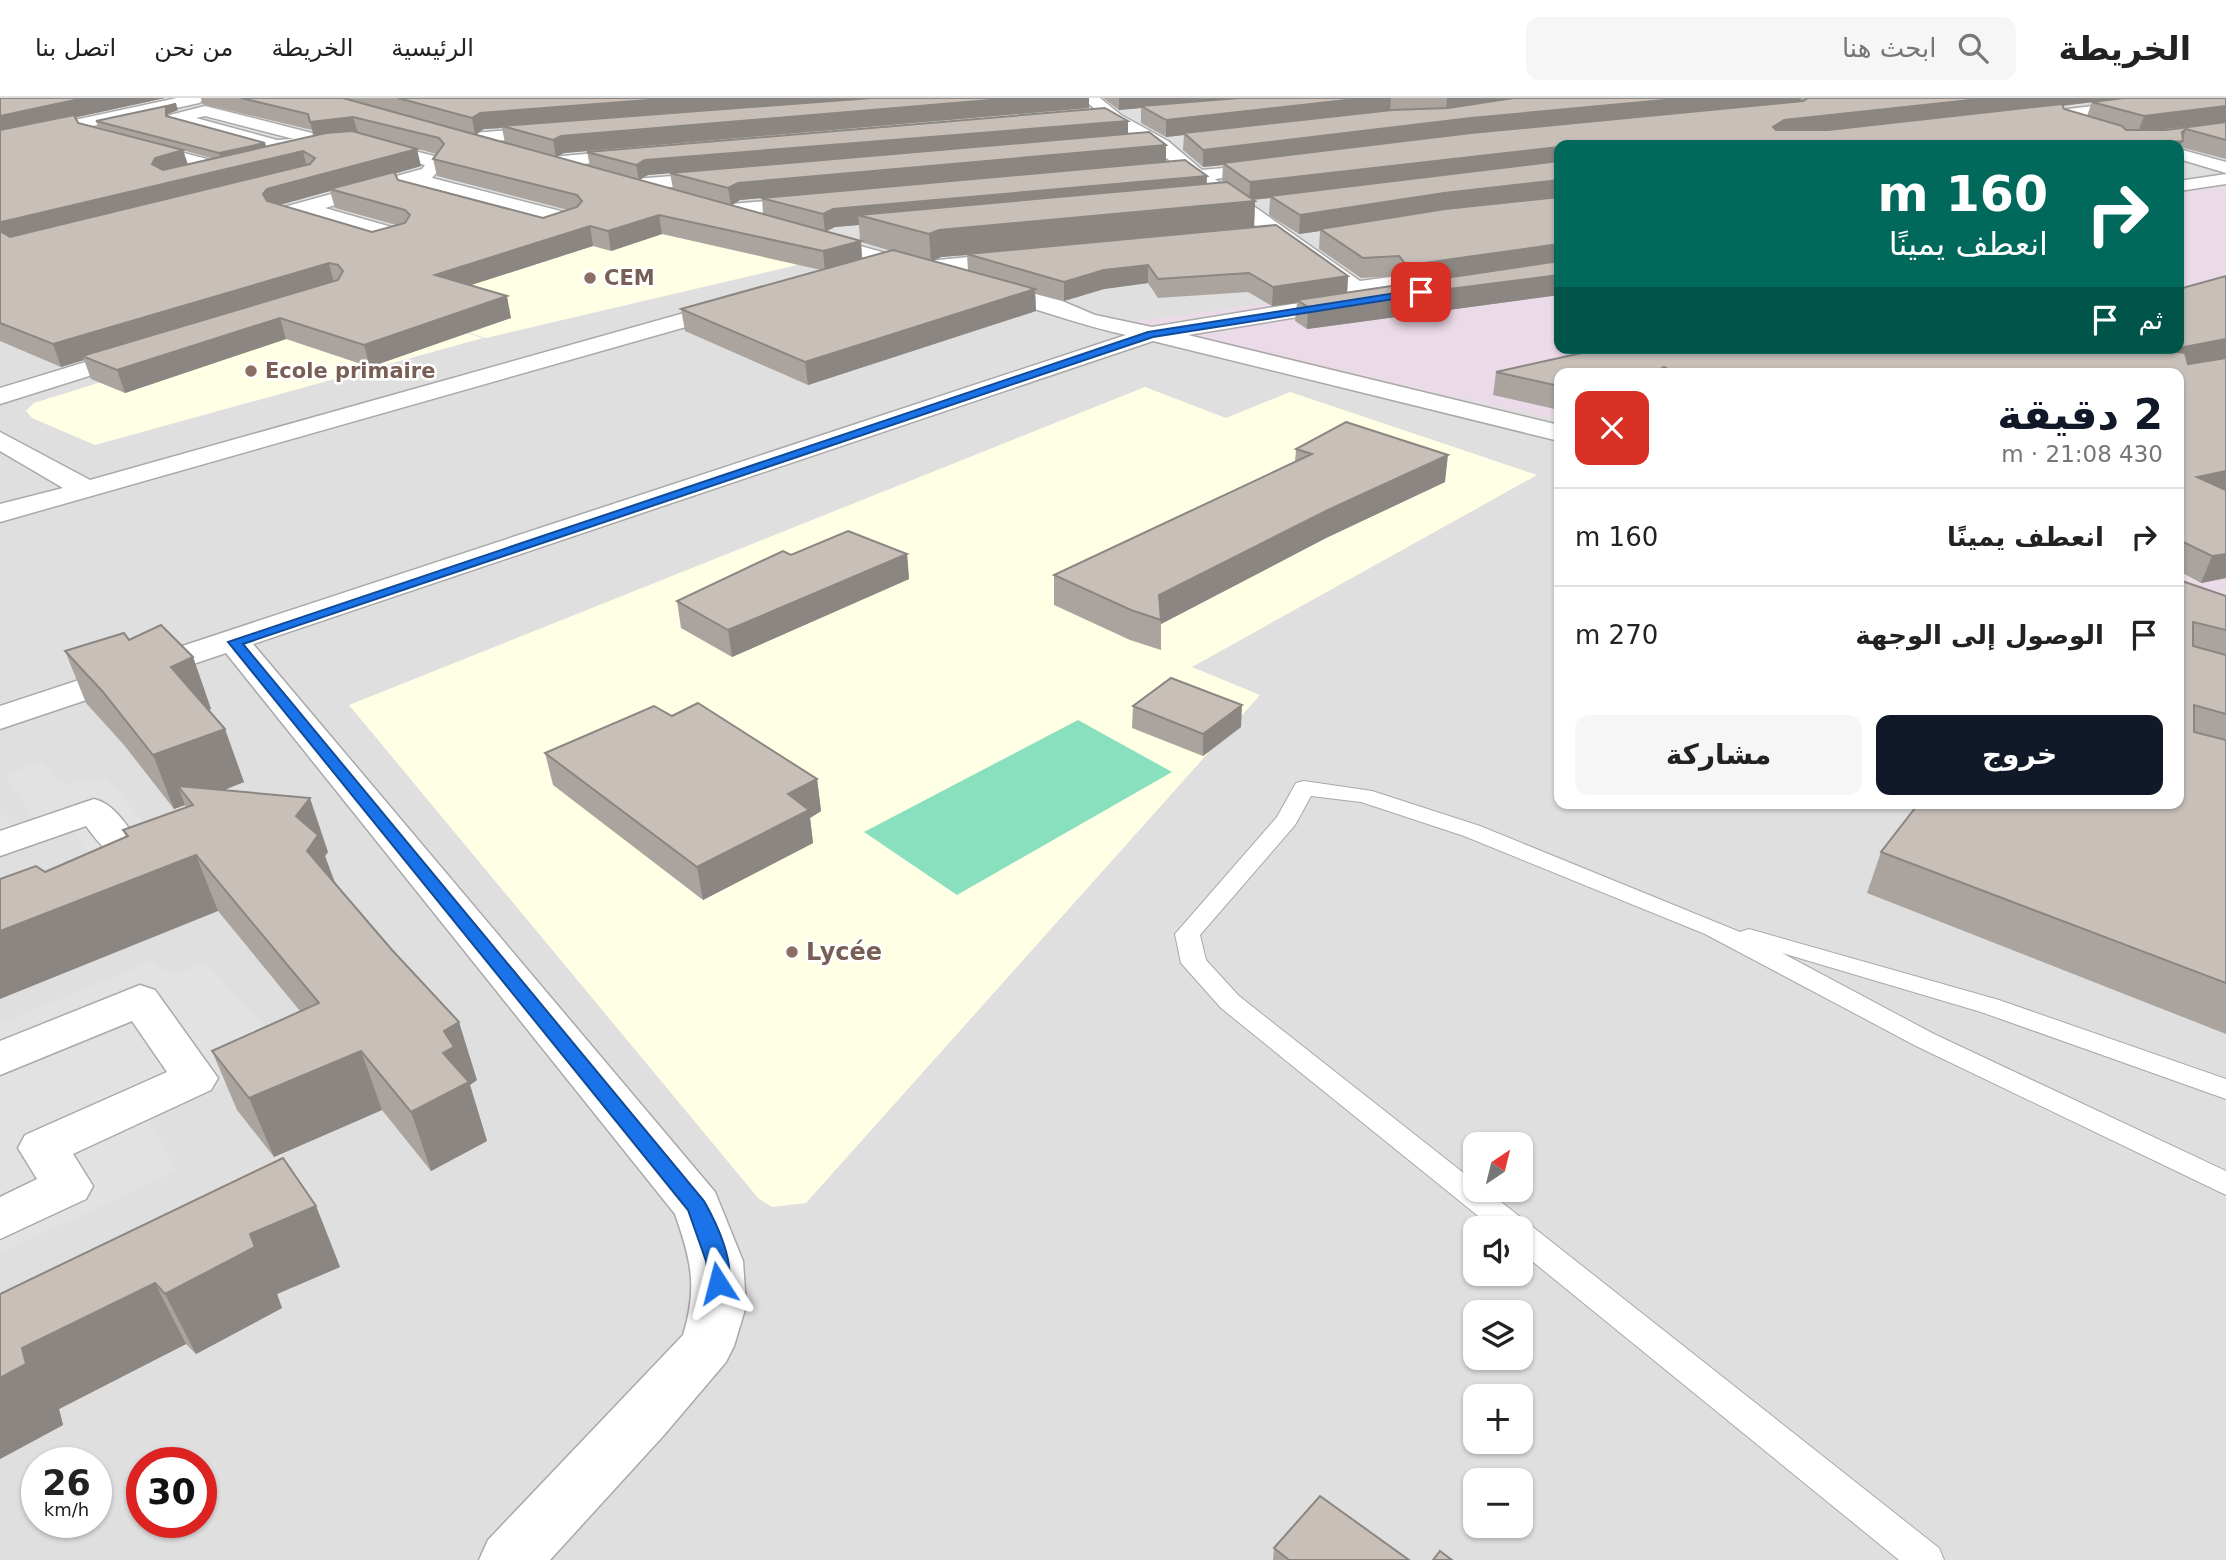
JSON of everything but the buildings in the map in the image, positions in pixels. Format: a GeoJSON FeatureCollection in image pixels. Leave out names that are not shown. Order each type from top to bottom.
{"type":"FeatureCollection","features":[{"type":"Feature","properties":{"kind":"street"},"geometry":{"type":"LineString","coordinates":[[0,125],[123,98]]}},
{"type":"Feature","properties":{"kind":"street"},"geometry":{"type":"LineString","coordinates":[[0,141],[199,98]]}},
{"type":"Feature","properties":{"kind":"street"},"geometry":{"type":"LineString","coordinates":[[2014,113],[2053,116],[2195,98]]}},
{"type":"Feature","properties":{"kind":"street"},"geometry":{"type":"LineString","coordinates":[[1086,107],[1112,116],[1156,143],[1356,288]]}},
{"type":"Feature","properties":{"kind":"street"},"geometry":{"type":"LineString","coordinates":[[305,145],[306,137],[205,111],[176,118],[277,145],[305,145],[357,141],[392,150],[444,141],[570,130]]}},
{"type":"Feature","properties":{"kind":"street"},"geometry":{"type":"LineString","coordinates":[[1112,116],[1142,115]]}},
{"type":"Feature","properties":{"kind":"street"},"geometry":{"type":"LineString","coordinates":[[2053,116],[2089,127]]}},
{"type":"Feature","properties":{"kind":"street"},"geometry":{"type":"LineString","coordinates":[[103,136],[220,168]]}},
{"type":"Feature","properties":{"kind":"street"},"geometry":{"type":"LineString","coordinates":[[444,141],[527,159],[718,211],[1054,306],[1088,320],[1554,432]]}},
{"type":"Feature","properties":{"kind":"street"},"geometry":{"type":"LineString","coordinates":[[407,183],[429,173],[444,141]]}},
{"type":"Feature","properties":{"kind":"street"},"geometry":{"type":"LineString","coordinates":[[1122,143],[1189,142]]}},
{"type":"Feature","properties":{"kind":"street"},"geometry":{"type":"LineString","coordinates":[[182,177],[248,162],[305,145]]}},
{"type":"Feature","properties":{"kind":"street"},"geometry":{"type":"LineString","coordinates":[[527,159],[652,153]]}},
{"type":"Feature","properties":{"kind":"street"},"geometry":{"type":"LineString","coordinates":[[2184,156],[2226,169]]}},
{"type":"Feature","properties":{"kind":"street"},"geometry":{"type":"LineString","coordinates":[[1160,171],[1193,172],[1290,164]]}},
{"type":"Feature","properties":{"kind":"street"},"geometry":{"type":"LineString","coordinates":[[2184,174],[2226,169]]}},
{"type":"Feature","properties":{"kind":"street"},"geometry":{"type":"LineString","coordinates":[[622,186],[747,176]]}},
{"type":"Feature","properties":{"kind":"street"},"geometry":{"type":"LineString","coordinates":[[2184,185],[2226,179]]}},
{"type":"Feature","properties":{"kind":"street"},"geometry":{"type":"LineString","coordinates":[[330,182],[363,191]]}},
{"type":"Feature","properties":{"kind":"street"},"geometry":{"type":"LineString","coordinates":[[303,207],[402,236],[378,243],[280,214],[303,207],[363,191],[407,183],[437,183],[573,220],[547,229],[410,192],[407,183]]}},
{"type":"Feature","properties":{"kind":"street"},"geometry":{"type":"LineString","coordinates":[[718,211],[828,201]]}},
{"type":"Feature","properties":{"kind":"street"},"geometry":{"type":"LineString","coordinates":[[1202,201],[1270,206]]}},
{"type":"Feature","properties":{"kind":"street"},"geometry":{"type":"LineString","coordinates":[[812,239],[868,233]]}},
{"type":"Feature","properties":{"kind":"street"},"geometry":{"type":"LineString","coordinates":[[1252,236],[1322,238]]}},
{"type":"Feature","properties":{"kind":"street"},"geometry":{"type":"LineString","coordinates":[[855,272],[906,265],[1043,256]]}},
{"type":"Feature","properties":{"kind":"street"},"geometry":{"type":"LineString","coordinates":[[1088,320],[1554,262]]}},
{"type":"Feature","properties":{"kind":"street"},"geometry":{"type":"LineString","coordinates":[[0,718],[1152,334],[1554,273]]}},
{"type":"Feature","properties":{"kind":"street"},"geometry":{"type":"LineString","coordinates":[[0,513],[762,298]]}},
{"type":"Feature","properties":{"kind":"street"},"geometry":{"type":"LineString","coordinates":[[0,396],[161,346]]}},
{"type":"Feature","properties":{"kind":"street"},"geometry":{"type":"LineString","coordinates":[[0,440],[87,490]]}},
{"type":"Feature","properties":{"kind":"street"},"geometry":{"type":"LineString","coordinates":[[234,642],[697,1206],[717,1261],[719,1306],[707,1346],[644,1418],[510,1560]]}},
{"type":"Feature","properties":{"kind":"street"},"geometry":{"type":"LineString","coordinates":[[0,844],[94,810],[121,845]]}},
{"type":"Feature","properties":{"kind":"street"},"geometry":{"type":"LineString","coordinates":[[0,1059],[140,1000],[195,1079],[42,1148],[68,1186],[0,1219]]}},
{"type":"Feature","properties":{"kind":"lane"},"geometry":{"type":"LineString","coordinates":[[1498,1216],[1230,1002],[1194,964],[1187,934],[1287,820],[1304,789],[1364,796],[1472,831],[1714,928],[1925,1040],[2226,1184]]}},
{"type":"Feature","properties":{"kind":"lane"},"geometry":{"type":"LineString","coordinates":[[1714,928],[1943,989],[2112,1046],[2226,1089]]}},
{"type":"Feature","properties":{"kind":"lane"},"geometry":{"type":"LineString","coordinates":[[1533,1245],[1926,1560]]}},
{"type":"Feature","properties":{"kind":"shaded area"},"geometry":{"type":"Polygon","coordinates":[[[0,98],[2226,98],[2226,1560],[0,1560],[0,98]]]}},
{"type":"Feature","properties":{"kind":"shaded area"},"geometry":{"type":"Polygon","coordinates":[[[2226,173],[2226,603],[2184,590],[2184,368],[1554,368],[1554,419],[1118,324],[1554,265],[1554,354],[2184,354],[2184,178],[2226,173]]]}},
{"type":"Feature","properties":{"kind":"shaded area","name":"CEM"},"geometry":{"type":"Polygon","coordinates":[[[666,206],[840,255],[486,338],[364,300],[666,206]]]}},
{"type":"Feature","properties":{"kind":"shaded area","name":"Ecole primaire"},"geometry":{"type":"Polygon","coordinates":[[[361,301],[483,338],[95,445],[32,418],[26,411],[34,403],[361,301]]]}},
{"type":"Feature","properties":{"kind":"shaded area","name":"Lycée"},"geometry":{"type":"Polygon","coordinates":[[[1145,387],[1226,418],[1290,392],[1537,475],[1192,667],[1260,695],[806,1203],[772,1207],[759,1199],[349,705],[1145,387]]]}},
{"type":"Feature","properties":{"kind":"shaded area"},"geometry":{"type":"Polygon","coordinates":[[[43,761],[55,778],[68,784],[106,778],[159,840],[95,865],[72,830],[0,858],[0,812],[13,825],[25,825],[35,819],[5,775],[43,761]]]}},
{"type":"Feature","properties":{"kind":"shaded area"},"geometry":{"type":"Polygon","coordinates":[[[152,961],[172,975],[206,963],[265,1028],[229,1082],[150,1118],[176,1171],[0,1253],[0,1024],[152,961]]]}},
{"type":"Feature","properties":{"kind":"green space"},"geometry":{"type":"Polygon","coordinates":[[[1078,720],[1172,772],[957,895],[864,832],[1078,720]]]}},
{"type":"Feature","properties":{"kind":"place","name":"CEM"},"geometry":{"type":"Point","coordinates":[590,278]}},
{"type":"Feature","properties":{"kind":"place","name":"Ecole primaire"},"geometry":{"type":"Point","coordinates":[251,371]}},
{"type":"Feature","properties":{"kind":"place","name":"Lycée"},"geometry":{"type":"Point","coordinates":[792,952]}},
{"type":"Feature","properties":{"kind":"route"},"geometry":{"type":"LineString","coordinates":[[718,1283],[717,1261],[697,1206],[234,642],[1152,334],[1421,292]]}}]}
